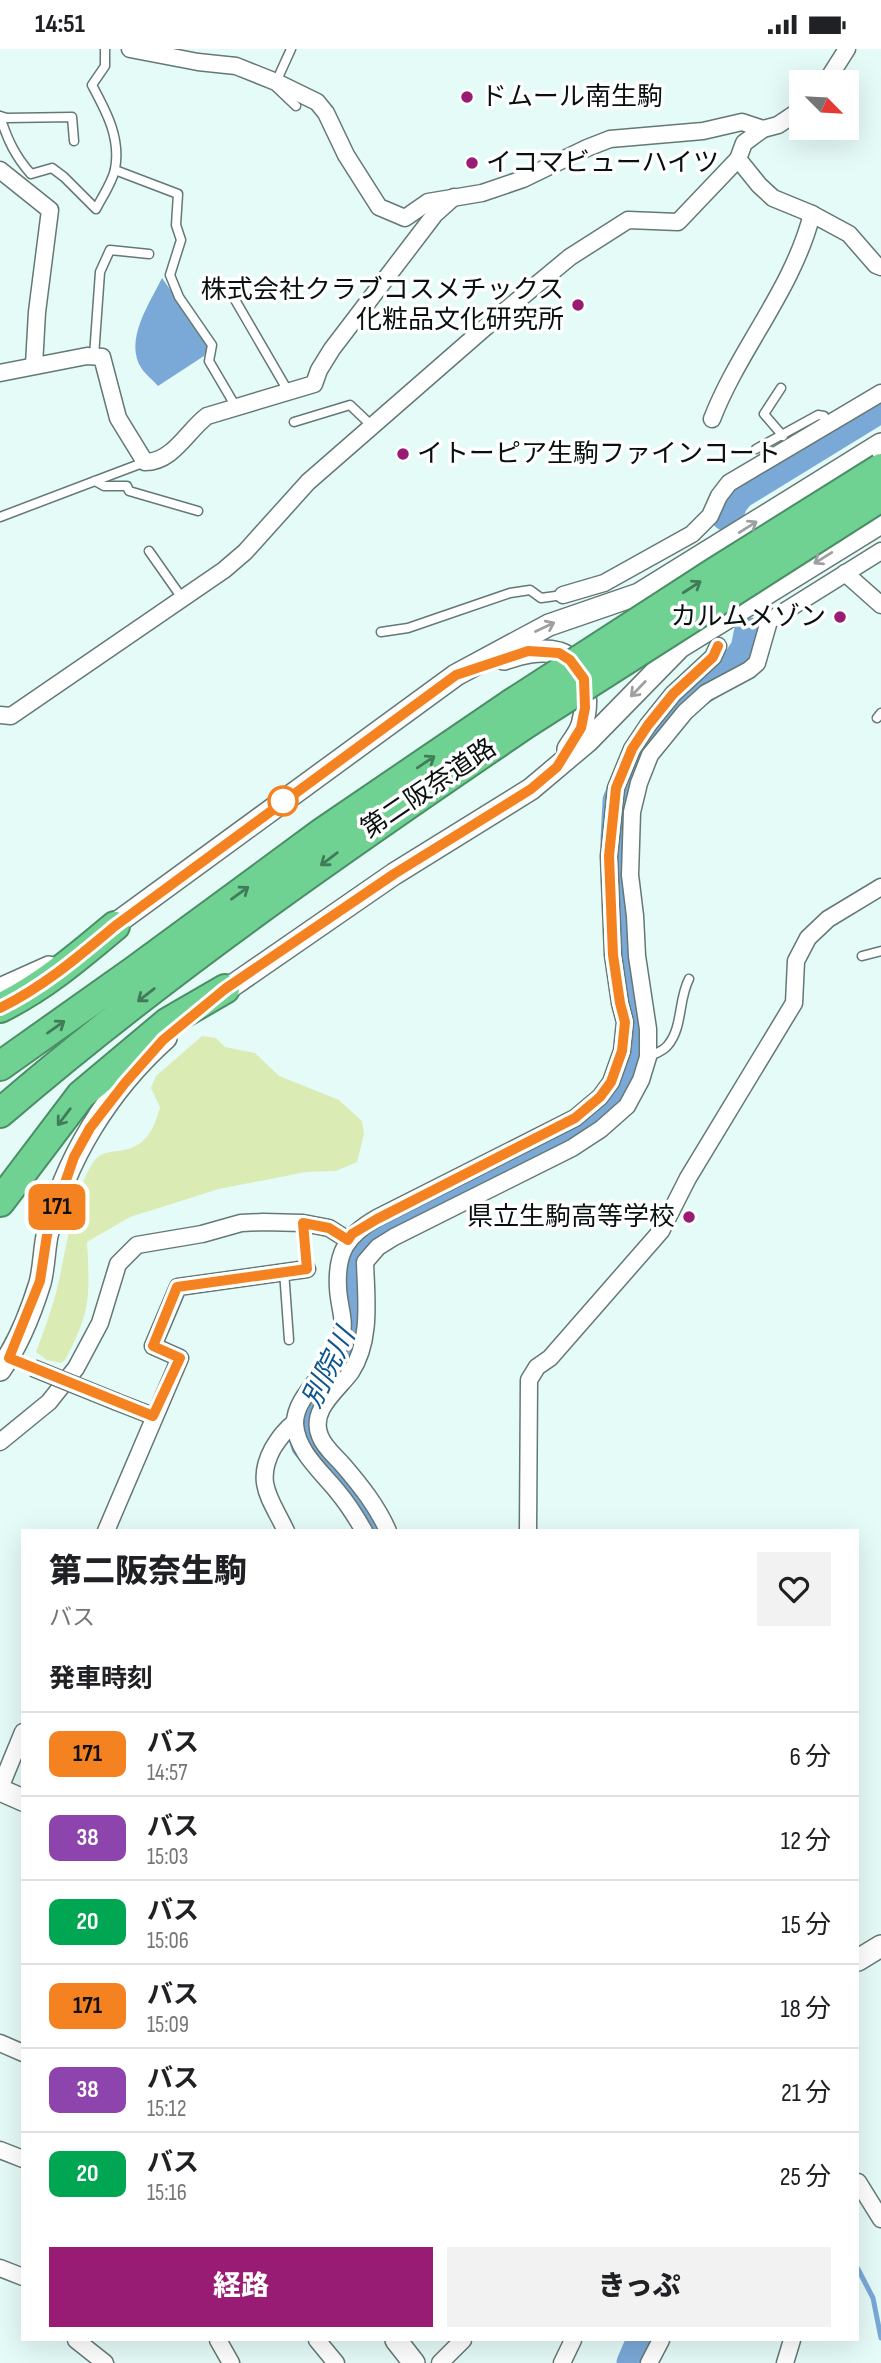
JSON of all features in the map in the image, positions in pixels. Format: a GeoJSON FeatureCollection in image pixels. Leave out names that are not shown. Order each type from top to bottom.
{"type":"FeatureCollection","features":[{"type":"Feature","properties":{"kind":"highway","name":"第二阪奈道路"},"geometry":{"type":"LineString","coordinates":[[0,1113],[50,1070],[164,981],[519,714],[715,572],[881,468]]}},
{"type":"Feature","properties":{"kind":"highway","name":"第二阪奈道路"},"geometry":{"type":"LineString","coordinates":[[0,1066],[323,832],[881,497]]}},
{"type":"Feature","properties":{"kind":"highway"},"geometry":{"type":"LineString","coordinates":[[0,1008],[23,997],[66,967],[115,926]]}},
{"type":"Feature","properties":{"kind":"highway"},"geometry":{"type":"LineString","coordinates":[[0,1202],[81,1095],[168,1022],[225,989]]}},
{"type":"Feature","properties":{"kind":"street"},"geometry":{"type":"LineString","coordinates":[[130,49],[236,66],[275,81],[317,102],[326,113],[346,155],[379,207],[405,218],[428,202],[482,193],[523,179],[610,139],[703,131],[742,122],[763,129]]}},
{"type":"Feature","properties":{"kind":"street"},"geometry":{"type":"LineString","coordinates":[[834,70],[847,49]]}},
{"type":"Feature","properties":{"kind":"street"},"geometry":{"type":"LineString","coordinates":[[0,715],[11,716],[246,552],[308,482],[570,257],[628,220],[678,222],[738,159],[744,143],[763,129],[778,125],[789,118]]}},
{"type":"Feature","properties":{"kind":"street"},"geometry":{"type":"LineString","coordinates":[[738,159],[773,198],[812,214],[849,234],[876,265],[881,267]]}},
{"type":"Feature","properties":{"kind":"street"},"geometry":{"type":"LineString","coordinates":[[0,170],[50,209],[37,312],[34,365]]}},
{"type":"Feature","properties":{"kind":"street"},"geometry":{"type":"LineString","coordinates":[[0,373],[34,365],[102,357],[118,418],[145,462],[162,459],[181,444],[197,423],[207,416],[314,384],[332,349],[435,214],[456,196]]}},
{"type":"Feature","properties":{"kind":"street"},"geometry":{"type":"LineString","coordinates":[[712,419],[725,386],[768,313],[805,242],[812,214]]}},
{"type":"Feature","properties":{"kind":"street"},"geometry":{"type":"LineString","coordinates":[[564,595],[604,583],[692,534],[710,516],[719,496],[729,483],[881,393]]}},
{"type":"Feature","properties":{"kind":"street"},"geometry":{"type":"LineString","coordinates":[[0,989],[51,966],[115,926],[456,675],[549,625],[639,594],[881,444]]}},
{"type":"Feature","properties":{"kind":"street"},"geometry":{"type":"LineString","coordinates":[[153,1416],[33,1368],[4,1364],[40,1281],[47,1235],[74,1157],[90,1128],[125,1083],[163,1040],[225,989],[394,874],[531,789],[588,741],[680,647],[881,523]]}},
{"type":"Feature","properties":{"kind":"street"},"geometry":{"type":"LineString","coordinates":[[387,1529],[367,1493],[329,1450],[319,1434],[319,1414],[328,1398],[351,1371],[361,1349],[367,1314],[365,1262],[378,1247],[394,1237],[532,1169],[601,1129],[627,1106],[641,1080],[648,1057],[648,1029],[637,956],[630,875],[632,812],[650,755],[685,712],[706,693],[757,663],[769,621],[881,551]]}},
{"type":"Feature","properties":{"kind":"street"},"geometry":{"type":"LineString","coordinates":[[845,573],[881,605]]}},
{"type":"Feature","properties":{"kind":"street"},"geometry":{"type":"LineString","coordinates":[[285,1529],[265,1488],[264,1464],[282,1433],[295,1422],[301,1404],[337,1353],[343,1322],[338,1289],[340,1263],[343,1248],[352,1234],[575,1118],[600,1097],[611,1082],[622,1051],[625,1022],[613,955],[609,856],[616,788],[632,749],[648,725],[673,694],[713,657],[718,646]]}},
{"type":"Feature","properties":{"kind":"street"},"geometry":{"type":"LineString","coordinates":[[456,675],[528,651],[559,653],[570,660],[584,679],[585,708],[581,728],[557,767]]}},
{"type":"Feature","properties":{"kind":"street"},"geometry":{"type":"LineString","coordinates":[[528,1529],[529,1380],[537,1367],[550,1358],[660,1231],[688,1178],[794,1003],[796,961],[808,938],[828,919],[881,887]]}},
{"type":"Feature","properties":{"kind":"street"},"geometry":{"type":"LineString","coordinates":[[0,1442],[49,1402],[76,1368],[100,1324],[118,1264],[137,1245],[202,1234],[241,1223],[303,1223],[329,1228],[348,1240]]}},
{"type":"Feature","properties":{"kind":"street"},"geometry":{"type":"LineString","coordinates":[[107,1529],[180,1358],[153,1346],[177,1287],[307,1269]]}},
{"type":"Feature","properties":{"kind":"street"},"geometry":{"type":"LineString","coordinates":[[295,1422],[306,1454],[354,1512],[363,1529]]}},
{"type":"Feature","properties":{"kind":"street"},"geometry":{"type":"LineString","coordinates":[[21,1737],[0,1789],[21,1799]]}},
{"type":"Feature","properties":{"kind":"street"},"geometry":{"type":"LineString","coordinates":[[859,1959],[881,1946]]}},
{"type":"Feature","properties":{"kind":"street"},"geometry":{"type":"LineString","coordinates":[[0,2043],[21,2052]]}},
{"type":"Feature","properties":{"kind":"street"},"geometry":{"type":"LineString","coordinates":[[0,2150],[21,2158]]}},
{"type":"Feature","properties":{"kind":"street"},"geometry":{"type":"LineString","coordinates":[[859,2184],[881,2219]]}},
{"type":"Feature","properties":{"kind":"street"},"geometry":{"type":"LineString","coordinates":[[0,2268],[21,2276]]}},
{"type":"Feature","properties":{"kind":"street"},"geometry":{"type":"LineString","coordinates":[[77,2341],[105,2363]]}},
{"type":"Feature","properties":{"kind":"street"},"geometry":{"type":"LineString","coordinates":[[219,2341],[231,2363]]}},
{"type":"Feature","properties":{"kind":"street"},"geometry":{"type":"LineString","coordinates":[[318,2341],[336,2363]]}},
{"type":"Feature","properties":{"kind":"street"},"geometry":{"type":"LineString","coordinates":[[397,2341],[414,2363]]}},
{"type":"Feature","properties":{"kind":"street"},"geometry":{"type":"LineString","coordinates":[[440,2363],[462,2341]]}},
{"type":"Feature","properties":{"kind":"street"},"geometry":{"type":"LineString","coordinates":[[562,2363],[573,2341]]}},
{"type":"Feature","properties":{"kind":"street"},"geometry":{"type":"LineString","coordinates":[[649,2363],[660,2341]]}},
{"type":"Feature","properties":{"kind":"street"},"geometry":{"type":"LineString","coordinates":[[785,2363],[792,2341]]}},
{"type":"Feature","properties":{"kind":"lane"},"geometry":{"type":"LineString","coordinates":[[0,116],[8,141],[31,174],[52,168],[96,209],[115,170],[115,135],[108,114],[92,85],[105,66],[105,49]]}},
{"type":"Feature","properties":{"kind":"lane"},"geometry":{"type":"LineString","coordinates":[[291,49],[275,81],[275,87],[296,106]]}},
{"type":"Feature","properties":{"kind":"lane"},"geometry":{"type":"LineString","coordinates":[[0,116],[72,117],[74,141]]}},
{"type":"Feature","properties":{"kind":"lane"},"geometry":{"type":"LineString","coordinates":[[115,170],[178,194],[176,225],[181,240],[170,275],[178,297],[212,345],[209,361],[236,407]]}},
{"type":"Feature","properties":{"kind":"lane"},"geometry":{"type":"LineString","coordinates":[[94,356],[100,272],[110,250],[149,254]]}},
{"type":"Feature","properties":{"kind":"lane"},"geometry":{"type":"LineString","coordinates":[[228,286],[288,391]]}},
{"type":"Feature","properties":{"kind":"lane"},"geometry":{"type":"LineString","coordinates":[[781,388],[764,414],[783,436]]}},
{"type":"Feature","properties":{"kind":"lane"},"geometry":{"type":"LineString","coordinates":[[294,422],[350,405],[372,426]]}},
{"type":"Feature","properties":{"kind":"lane"},"geometry":{"type":"LineString","coordinates":[[756,449],[818,415],[824,416],[827,426]]}},
{"type":"Feature","properties":{"kind":"lane"},"geometry":{"type":"LineString","coordinates":[[0,517],[145,462]]}},
{"type":"Feature","properties":{"kind":"lane"},"geometry":{"type":"LineString","coordinates":[[95,481],[104,486],[127,486],[129,492],[198,511]]}},
{"type":"Feature","properties":{"kind":"lane"},"geometry":{"type":"LineString","coordinates":[[149,551],[182,598]]}},
{"type":"Feature","properties":{"kind":"lane"},"geometry":{"type":"LineString","coordinates":[[381,632],[408,628],[510,593],[530,590],[541,598],[564,595]]}},
{"type":"Feature","properties":{"kind":"lane"},"geometry":{"type":"LineString","coordinates":[[862,956],[881,951]]}},
{"type":"Feature","properties":{"kind":"lane"},"geometry":{"type":"LineString","coordinates":[[648,1057],[667,1047],[677,1029],[683,992],[689,979]]}},
{"type":"Feature","properties":{"kind":"lane"},"geometry":{"type":"LineString","coordinates":[[303,1223],[307,1269]]}},
{"type":"Feature","properties":{"kind":"lane"},"geometry":{"type":"LineString","coordinates":[[284,1271],[289,1340]]}},
{"type":"Feature","properties":{"kind":"green space"},"geometry":{"type":"Polygon","coordinates":[[[202,1036],[216,1038],[225,1047],[255,1053],[279,1076],[339,1100],[362,1121],[364,1134],[357,1162],[336,1171],[306,1172],[219,1189],[130,1217],[87,1242],[87,1303],[80,1329],[65,1360],[61,1363],[47,1360],[36,1352],[54,1300],[75,1208],[87,1173],[100,1155],[136,1146],[147,1136],[152,1130],[160,1107],[151,1088],[156,1076],[202,1036]]]}},
{"type":"Feature","properties":{"kind":"water"},"geometry":{"type":"Polygon","coordinates":[[[162,278],[209,345],[204,356],[158,386],[142,369],[135,346],[140,322],[162,278]]]}},
{"type":"Feature","properties":{"kind":"waterway","name":"別院川"},"geometry":{"type":"LineString","coordinates":[[727,515],[731,503],[739,493],[881,406]]}},
{"type":"Feature","properties":{"kind":"waterway","name":"別院川"},"geometry":{"type":"LineString","coordinates":[[374,1529],[366,1513],[349,1491],[307,1444],[303,1428],[309,1405],[332,1376],[343,1356],[354,1325],[348,1269],[359,1242],[561,1140],[600,1113],[615,1099],[627,1082],[634,1052],[634,1024],[620,915],[617,839],[619,801],[641,751],[656,730],[676,706],[737,664],[747,649],[750,634]]}},
{"type":"Feature","properties":{"kind":"waterway"},"geometry":{"type":"LineString","coordinates":[[859,2271],[873,2298],[881,2338]]}},
{"type":"Feature","properties":{"kind":"waterway","name":"別院川"},"geometry":{"type":"LineString","coordinates":[[633,2363],[643,2341]]}},
{"type":"Feature","properties":{"kind":"bus line","name":"171"},"geometry":{"type":"LineString","coordinates":[[0,1008],[23,997],[66,967],[115,926],[456,675],[528,651],[559,653],[570,660],[584,679],[585,708],[581,728],[557,767],[531,789],[394,874],[225,989],[163,1040],[90,1128],[74,1157],[47,1235],[40,1281],[9,1358],[153,1416],[180,1358],[153,1346],[177,1287],[307,1269],[303,1223],[329,1228],[348,1240],[368,1223],[575,1118],[600,1097],[617,1069],[625,1022],[613,955],[609,856],[616,788],[632,749],[648,725],[673,694],[713,657],[718,646]]}},
{"type":"Feature","properties":{"kind":"place","name":"ドムール南生駒"},"geometry":{"type":"Point","coordinates":[467,97]}},
{"type":"Feature","properties":{"kind":"place","name":"イコマビューハイツ"},"geometry":{"type":"Point","coordinates":[472,163]}},
{"type":"Feature","properties":{"kind":"place","name":"株式会社クラブコスメチックス 化粧品文化研究所"},"geometry":{"type":"Point","coordinates":[578,305]}},
{"type":"Feature","properties":{"kind":"place","name":"イトーピア生駒ファインコート"},"geometry":{"type":"Point","coordinates":[403,454]}},
{"type":"Feature","properties":{"kind":"place","name":"カルムメゾン"},"geometry":{"type":"Point","coordinates":[840,617]}},
{"type":"Feature","properties":{"kind":"place","name":"県立生駒高等学校"},"geometry":{"type":"Point","coordinates":[689,1217]}}]}
